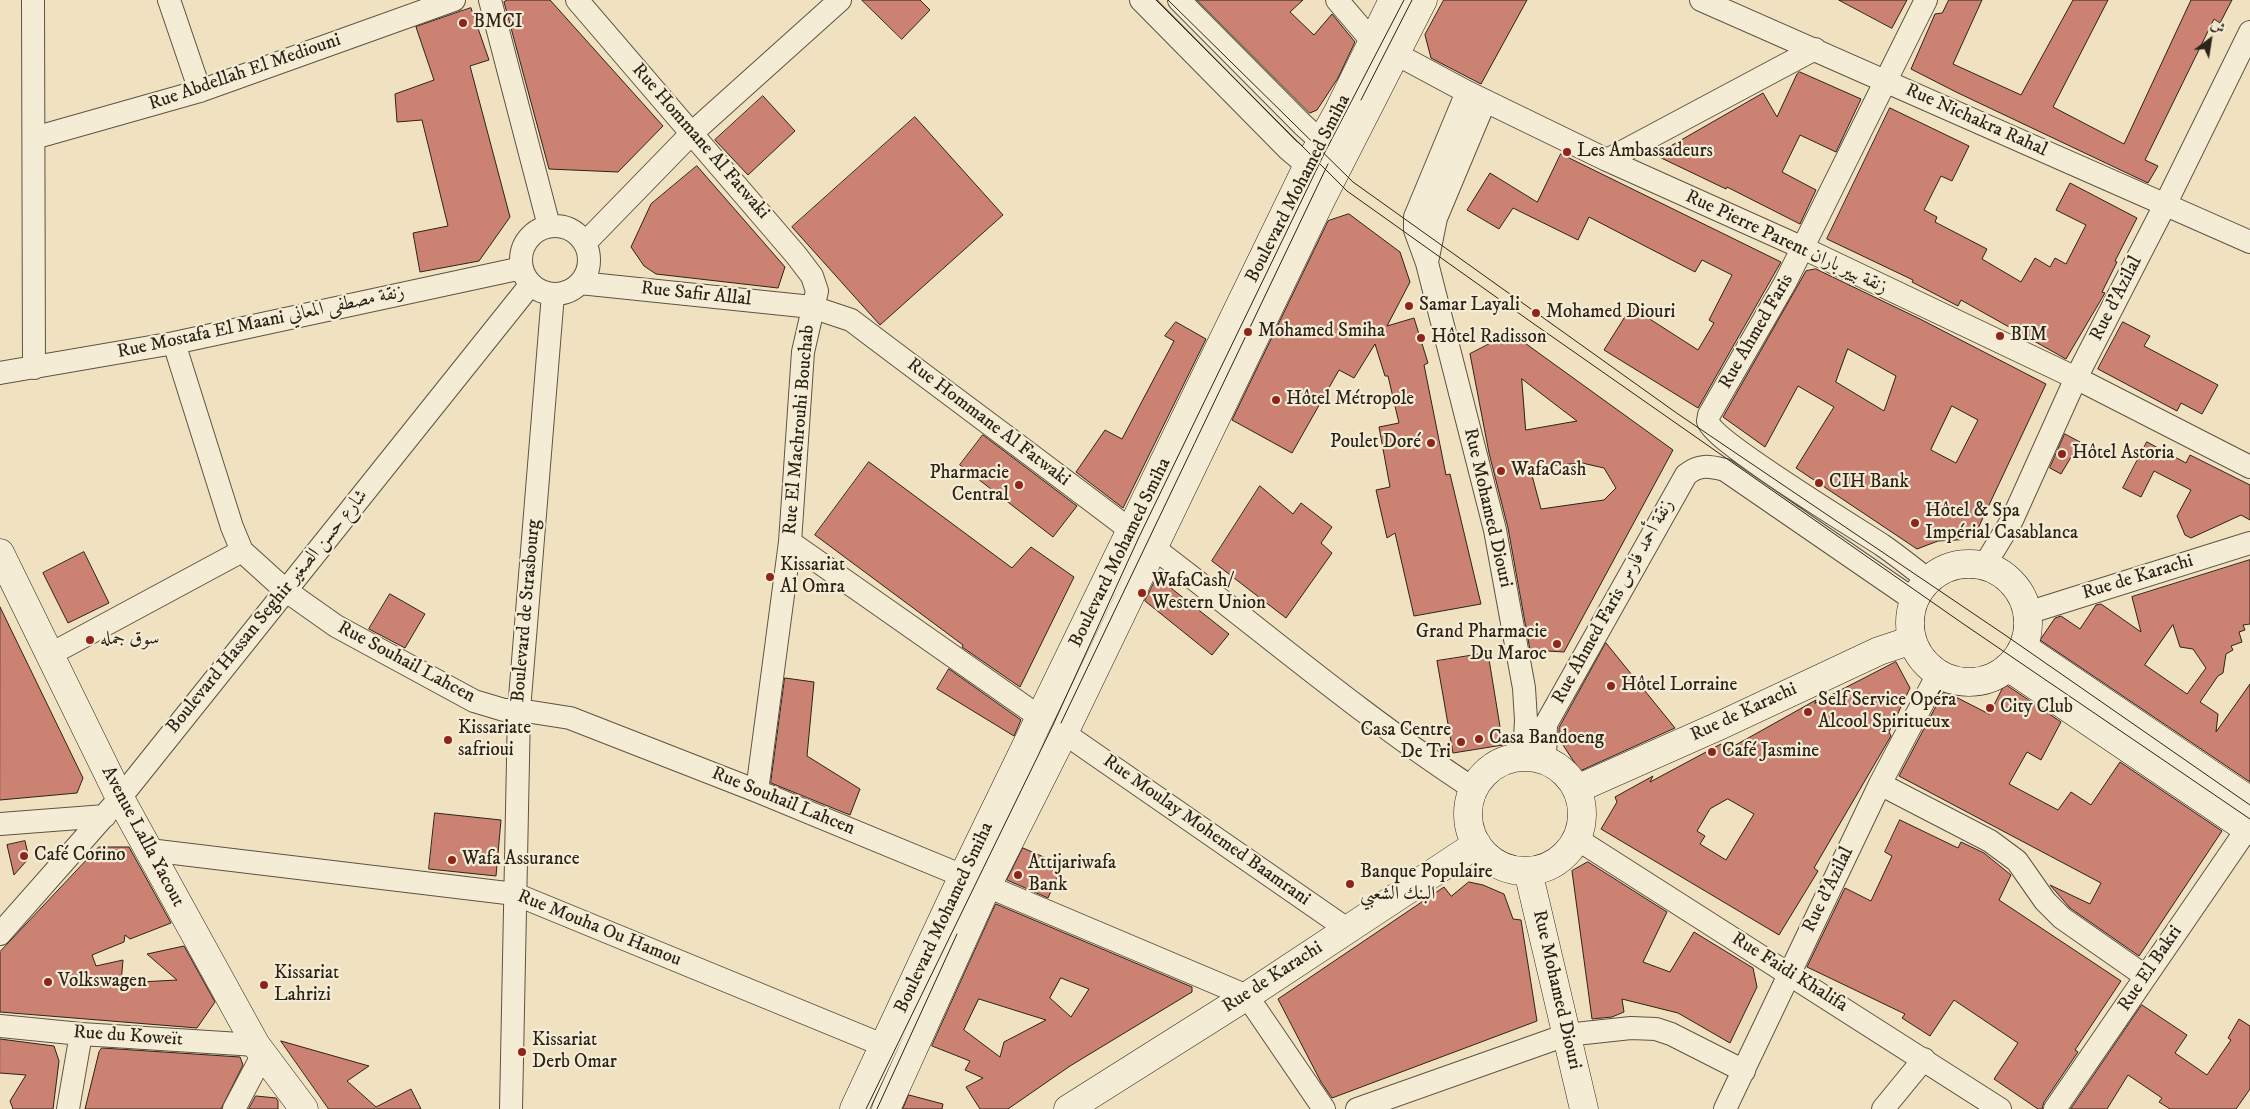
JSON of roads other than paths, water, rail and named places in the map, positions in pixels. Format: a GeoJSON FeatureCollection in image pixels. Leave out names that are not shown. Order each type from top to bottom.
{"type":"FeatureCollection","features":[{"type":"Feature","properties":{"kind":"street"},"geometry":{"type":"LineString","coordinates":[[34,0],[34,368]]}},
{"type":"Feature","properties":{"kind":"street"},"geometry":{"type":"LineString","coordinates":[[169,0],[200,91]]}},
{"type":"Feature","properties":{"kind":"street","name":"Rue Abdellah El Mediouni"},"geometry":{"type":"LineString","coordinates":[[34,138],[200,91],[454,0]]}},
{"type":"Feature","properties":{"kind":"street"},"geometry":{"type":"LineString","coordinates":[[490,0],[549,226]]}},
{"type":"Feature","properties":{"kind":"street","name":"Rue Hommane Al Fatwaki"},"geometry":{"type":"LineString","coordinates":[[577,0],[796,255],[812,276],[817,291],[812,307],[851,320],[1153,547],[1329,686],[1432,762],[1474,789]]}},
{"type":"Feature","properties":{"kind":"street"},"geometry":{"type":"LineString","coordinates":[[585,243],[692,133],[840,0]]}},
{"type":"Feature","properties":{"kind":"street"},"geometry":{"type":"LineString","coordinates":[[1141,0],[1308,167],[1336,172]]}},
{"type":"Feature","properties":{"kind":"street"},"geometry":{"type":"LineString","coordinates":[[1179,0],[1322,142],[1336,172]]}},
{"type":"Feature","properties":{"kind":"street","name":"Rue Pierre Parent زنقة بيير باران"},"geometry":{"type":"LineString","coordinates":[[1337,0],[1372,41],[1476,97],[1607,160],[1803,248],[2076,378],[2250,467]]}},
{"type":"Feature","properties":{"kind":"street","name":"Boulevard Mohamed Smiha"},"geometry":{"type":"LineString","coordinates":[[854,1109],[963,876],[1308,167],[1339,110],[1393,0]]}},
{"type":"Feature","properties":{"kind":"street","name":"Boulevard Mohamed Smiha"},"geometry":{"type":"LineString","coordinates":[[886,1109],[987,886],[1064,732],[1336,172],[1423,0]]}},
{"type":"Feature","properties":{"kind":"street","name":"Rue Nichakra Rahal"},"geometry":{"type":"LineString","coordinates":[[1701,0],[2250,242]]}},
{"type":"Feature","properties":{"kind":"street"},"geometry":{"type":"LineString","coordinates":[[1803,248],[1926,0]]}},
{"type":"Feature","properties":{"kind":"street","name":"Rue d'Azilal"},"geometry":{"type":"LineString","coordinates":[[1984,566],[2012,520],[2076,378],[2165,205],[2250,32]]}},
{"type":"Feature","properties":{"kind":"street"},"geometry":{"type":"LineString","coordinates":[[1607,160],[1815,49]]}},
{"type":"Feature","properties":{"kind":"street","name":"Rue Mohamed Diouri"},"geometry":{"type":"LineString","coordinates":[[1476,97],[1436,218],[1427,263],[1495,530],[1524,688],[1526,720],[1535,759]]}},
{"type":"Feature","properties":{"kind":"street"},"geometry":{"type":"LineString","coordinates":[[549,226],[567,228],[577,234],[585,243],[589,254],[589,267],[580,283],[565,292],[553,294],[541,291],[526,276],[521,256],[528,239],[537,230],[549,226]]}},
{"type":"Feature","properties":{"kind":"street","name":"Rue Ahmed Faris"},"geometry":{"type":"LineString","coordinates":[[1803,248],[1760,329],[1709,415],[1709,424],[1716,432],[1816,503],[1884,546],[1921,590]]}},
{"type":"Feature","properties":{"kind":"street","name":"Rue Mostafa El Maani زنقة مصطفى المعاني"},"geometry":{"type":"LineString","coordinates":[[0,373],[174,343],[526,276]]}},
{"type":"Feature","properties":{"kind":"street","name":"Boulevard Hassan Seghir شارع حسن الصغير"},"geometry":{"type":"LineString","coordinates":[[0,934],[112,807],[285,590],[526,276]]}},
{"type":"Feature","properties":{"kind":"street","name":"Rue Safir Allal"},"geometry":{"type":"LineString","coordinates":[[580,283],[812,307]]}},
{"type":"Feature","properties":{"kind":"street","name":"Boulevard de Strasbourg"},"geometry":{"type":"LineString","coordinates":[[511,1109],[519,710],[553,294]]}},
{"type":"Feature","properties":{"kind":"street","name":"Rue El Machrouhi Bouchab"},"geometry":{"type":"LineString","coordinates":[[757,791],[790,542],[802,352],[812,307]]}},
{"type":"Feature","properties":{"kind":"street","name":"Rue Souhail Lahcen"},"geometry":{"type":"LineString","coordinates":[[174,343],[232,527],[242,551],[285,590],[336,626],[474,701],[497,708],[570,718],[757,791],[963,876]]}},
{"type":"Feature","properties":{"kind":"street","name":"Rue Ahmed Faris زنقة أحمد فارس"},"geometry":{"type":"LineString","coordinates":[[1535,759],[1546,724],[1686,475],[1694,468],[1706,466],[1725,470],[1921,590]]}},
{"type":"Feature","properties":{"kind":"street"},"geometry":{"type":"LineString","coordinates":[[790,542],[1041,718]]}},
{"type":"Feature","properties":{"kind":"street","name":"Rue de Karachi"},"geometry":{"type":"LineString","coordinates":[[2027,613],[2250,544]]}},
{"type":"Feature","properties":{"kind":"street"},"geometry":{"type":"LineString","coordinates":[[49,655],[242,551]]}},
{"type":"Feature","properties":{"kind":"street","name":"Avenue Lalla Yacout"},"geometry":{"type":"LineString","coordinates":[[0,553],[49,655],[112,807],[149,850],[259,1049],[304,1109]]}},
{"type":"Feature","properties":{"kind":"street"},"geometry":{"type":"LineString","coordinates":[[1970,564],[1984,566],[2003,575],[2012,582],[2022,597],[2027,613],[2027,630],[2016,657],[1992,677],[1973,682],[1953,680],[1938,674],[1924,661],[1912,640],[1910,616],[1921,590],[1941,570],[1954,565],[1970,564]]}},
{"type":"Feature","properties":{"kind":"street","name":"Rue de Karachi"},"geometry":{"type":"LineString","coordinates":[[1577,789],[1879,651],[1912,640]]}},
{"type":"Feature","properties":{"kind":"street"},"geometry":{"type":"LineString","coordinates":[[2016,657],[2250,801]]}},
{"type":"Feature","properties":{"kind":"street"},"geometry":{"type":"LineString","coordinates":[[2016,657],[2248,830]]}},
{"type":"Feature","properties":{"kind":"street","name":"Rue d'Azilal"},"geometry":{"type":"LineString","coordinates":[[1725,1109],[1880,784],[1938,674]]}},
{"type":"Feature","properties":{"kind":"street","name":"Rue Moulay Mohemed Baamrani"},"geometry":{"type":"LineString","coordinates":[[1064,732],[1347,929]]}},
{"type":"Feature","properties":{"kind":"street"},"geometry":{"type":"LineString","coordinates":[[1535,759],[1564,772],[1577,789],[1581,800],[1582,817],[1577,839],[1565,855],[1554,863],[1528,871],[1517,870],[1496,863],[1477,844],[1468,821],[1468,808],[1474,789],[1481,778],[1495,766],[1506,760],[1535,759]]}},
{"type":"Feature","properties":{"kind":"street"},"geometry":{"type":"LineString","coordinates":[[1880,784],[1990,841],[2007,852],[2028,874],[2045,901],[2062,918],[2145,976]]}},
{"type":"Feature","properties":{"kind":"street"},"geometry":{"type":"LineString","coordinates":[[0,824],[112,807]]}},
{"type":"Feature","properties":{"kind":"street","name":"Rue El Bakri"},"geometry":{"type":"LineString","coordinates":[[2055,1109],[2145,976],[2248,830]]}},
{"type":"Feature","properties":{"kind":"street","name":"Rue Faidi Khalifa"},"geometry":{"type":"LineString","coordinates":[[1577,839],[2000,1109]]}},
{"type":"Feature","properties":{"kind":"street","name":"Rue de Karachi"},"geometry":{"type":"LineString","coordinates":[[1074,1108],[1248,996],[1477,844]]}},
{"type":"Feature","properties":{"kind":"street","name":"Rue Mouha Ou Hamou"},"geometry":{"type":"LineString","coordinates":[[149,850],[515,894],[885,1046]]}},
{"type":"Feature","properties":{"kind":"street","name":"Rue Mohamed Diouri"},"geometry":{"type":"LineString","coordinates":[[1528,871],[1584,1109]]}},
{"type":"Feature","properties":{"kind":"street"},"geometry":{"type":"LineString","coordinates":[[987,886],[1248,996],[1324,1109]]}},
{"type":"Feature","properties":{"kind":"street","name":"Rue du Koweït"},"geometry":{"type":"LineString","coordinates":[[0,1026],[259,1049]]}},
{"type":"Feature","properties":{"kind":"street"},"geometry":{"type":"LineString","coordinates":[[1357,1109],[1566,1035],[1637,1028],[1656,1029],[1696,1046],[1744,1071]]}},
{"type":"Feature","properties":{"kind":"street"},"geometry":{"type":"LineString","coordinates":[[68,1109],[81,1034]]}},
{"type":"Feature","properties":{"kind":"street"},"geometry":{"type":"LineString","coordinates":[[234,1109],[259,1049]]}},
{"type":"Feature","properties":{"kind":"street"},"geometry":{"type":"LineString","coordinates":[[1883,1109],[1924,1059]]}},
{"type":"Feature","properties":{"kind":"tram line"},"geometry":{"type":"LineString","coordinates":[[1156,0],[1347,191],[1962,623],[2250,819]]}},
{"type":"Feature","properties":{"kind":"tram line"},"geometry":{"type":"LineString","coordinates":[[1168,0],[1353,182],[1678,414],[2008,637],[2250,805]]}},
{"type":"Feature","properties":{"kind":"tram line"},"geometry":{"type":"LineString","coordinates":[[866,1109],[1053,725],[1139,537],[1324,154],[1404,0]]}},
{"type":"Feature","properties":{"kind":"tram line"},"geometry":{"type":"LineString","coordinates":[[1361,100],[1412,0]]}},
{"type":"Feature","properties":{"kind":"tram line"},"geometry":{"type":"LineString","coordinates":[[1061,723],[1328,164]]}},
{"type":"Feature","properties":{"kind":"tram line"},"geometry":{"type":"LineString","coordinates":[[877,1109],[957,934]]}},
{"type":"Feature","properties":{"kind":"place","name":"BMCI"},"geometry":{"type":"Point","coordinates":[463,23]}},
{"type":"Feature","properties":{"kind":"place","name":"Les Ambassadeurs"},"geometry":{"type":"Point","coordinates":[1567,152]}},
{"type":"Feature","properties":{"kind":"place","name":"Samar Layali"},"geometry":{"type":"Point","coordinates":[1409,306]}},
{"type":"Feature","properties":{"kind":"place","name":"Mohamed Diouri"},"geometry":{"type":"Point","coordinates":[1536,313]}},
{"type":"Feature","properties":{"kind":"place","name":"Mohamed Smiha"},"geometry":{"type":"Point","coordinates":[1248,332]}},
{"type":"Feature","properties":{"kind":"place","name":"BIM"},"geometry":{"type":"Point","coordinates":[2000,336]}},
{"type":"Feature","properties":{"kind":"place","name":"Hôtel Radisson"},"geometry":{"type":"Point","coordinates":[1421,338]}},
{"type":"Feature","properties":{"kind":"place","name":"Hôtel Métropole"},"geometry":{"type":"Point","coordinates":[1276,400]}},
{"type":"Feature","properties":{"kind":"place","name":"Poulet Doré"},"geometry":{"type":"Point","coordinates":[1431,443]}},
{"type":"Feature","properties":{"kind":"place","name":"Hôtel Astoria"},"geometry":{"type":"Point","coordinates":[2062,454]}},
{"type":"Feature","properties":{"kind":"place","name":"WafaCash"},"geometry":{"type":"Point","coordinates":[1501,471]}},
{"type":"Feature","properties":{"kind":"place","name":"CIH Bank"},"geometry":{"type":"Point","coordinates":[1819,483]}},
{"type":"Feature","properties":{"kind":"place","name":"Pharmacie Central"},"geometry":{"type":"Point","coordinates":[1019,485]}},
{"type":"Feature","properties":{"kind":"place","name":"Hôtel & Spa Impérial Casablanca"},"geometry":{"type":"Point","coordinates":[1915,523]}},
{"type":"Feature","properties":{"kind":"place","name":"Kissariat Al Omra"},"geometry":{"type":"Point","coordinates":[770,577]}},
{"type":"Feature","properties":{"kind":"place","name":"WafaCash/ Western Union"},"geometry":{"type":"Point","coordinates":[1142,593]}},
{"type":"Feature","properties":{"kind":"place","name":"سوق جمله"},"geometry":{"type":"Point","coordinates":[90,640]}},
{"type":"Feature","properties":{"kind":"place","name":"Grand Pharmacie Du Maroc"},"geometry":{"type":"Point","coordinates":[1557,644]}},
{"type":"Feature","properties":{"kind":"place","name":"Hôtel Lorraine"},"geometry":{"type":"Point","coordinates":[1611,686]}},
{"type":"Feature","properties":{"kind":"place","name":"City Club"},"geometry":{"type":"Point","coordinates":[1990,708]}},
{"type":"Feature","properties":{"kind":"place","name":"Self Service Opéra Alcool Spiritueux"},"geometry":{"type":"Point","coordinates":[1808,712]}},
{"type":"Feature","properties":{"kind":"place","name":"Casa Bandoeng"},"geometry":{"type":"Point","coordinates":[1479,739]}},
{"type":"Feature","properties":{"kind":"place","name":"Kissariate safrioui"},"geometry":{"type":"Point","coordinates":[448,740]}},
{"type":"Feature","properties":{"kind":"place","name":"Casa Centre De Tri"},"geometry":{"type":"Point","coordinates":[1461,742]}},
{"type":"Feature","properties":{"kind":"place","name":"Café Jasmine"},"geometry":{"type":"Point","coordinates":[1712,752]}},
{"type":"Feature","properties":{"kind":"place","name":"Café Corino"},"geometry":{"type":"Point","coordinates":[24,856]}},
{"type":"Feature","properties":{"kind":"place","name":"Wafa Assurance"},"geometry":{"type":"Point","coordinates":[452,860]}},
{"type":"Feature","properties":{"kind":"place","name":"Attijariwafa Bank"},"geometry":{"type":"Point","coordinates":[1018,875]}},
{"type":"Feature","properties":{"kind":"place","name":"Banque Populaire البنك الشعبي"},"geometry":{"type":"Point","coordinates":[1350,884]}},
{"type":"Feature","properties":{"kind":"place","name":"Volkswagen"},"geometry":{"type":"Point","coordinates":[48,982]}},
{"type":"Feature","properties":{"kind":"place","name":"Kissariat Lahrizi"},"geometry":{"type":"Point","coordinates":[264,985]}},
{"type":"Feature","properties":{"kind":"place","name":"Kissariat Derb Omar"},"geometry":{"type":"Point","coordinates":[522,1052]}}]}
